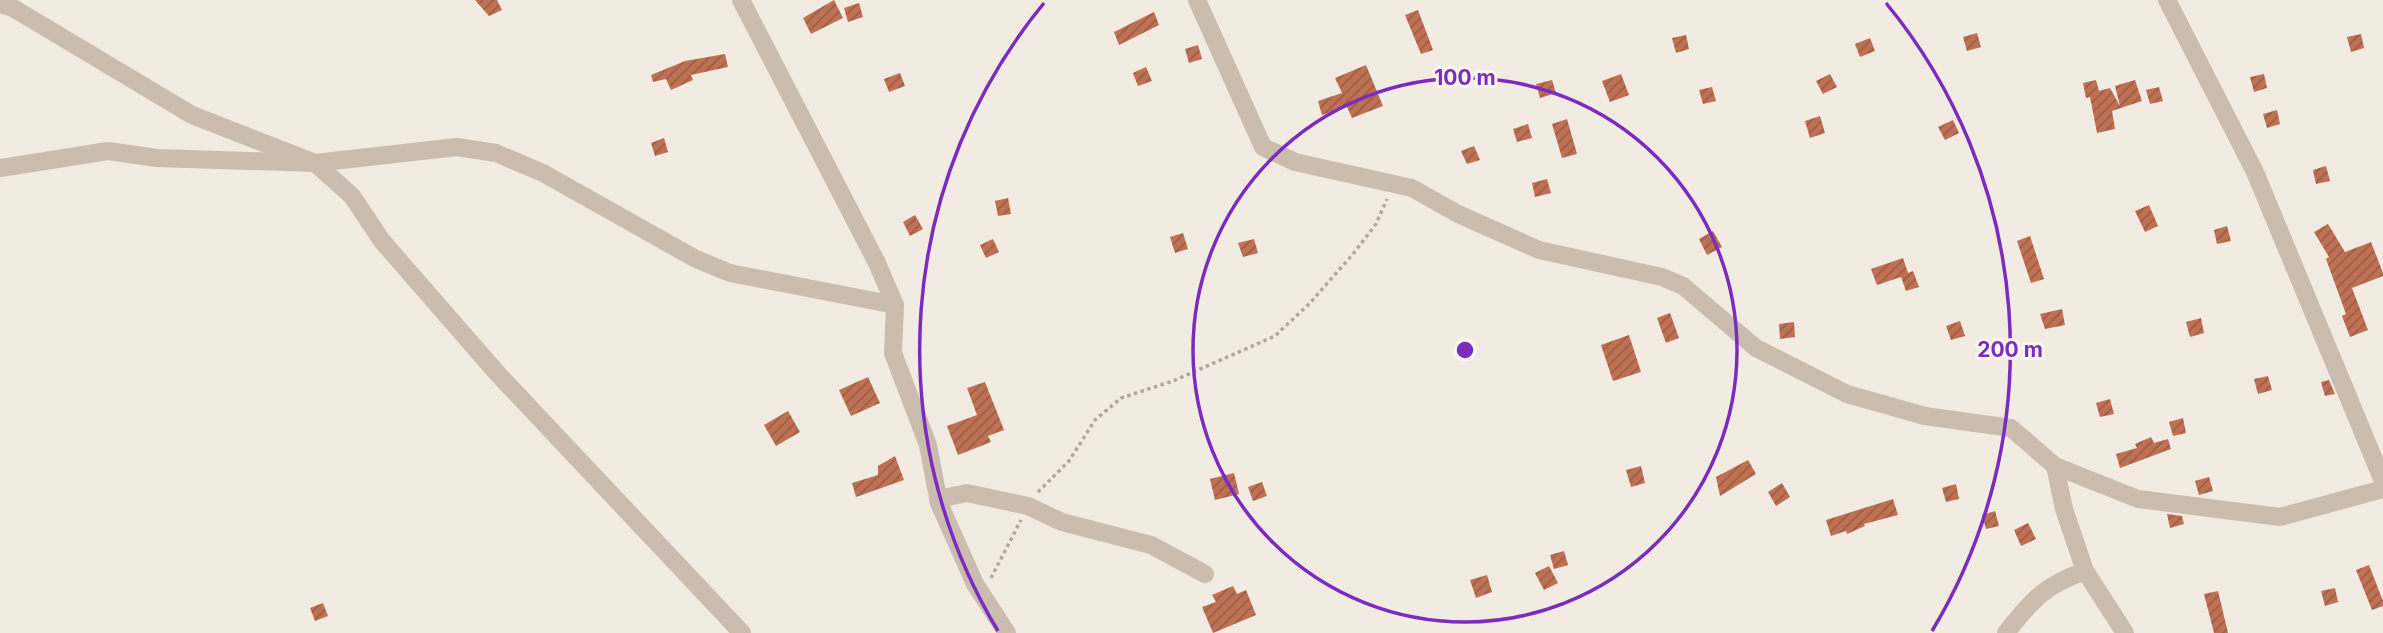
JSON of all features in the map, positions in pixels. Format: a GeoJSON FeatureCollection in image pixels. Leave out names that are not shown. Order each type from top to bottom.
{"type":"FeatureCollection","features":[{"type":"Feature","properties":{"kind":"street"},"geometry":{"type":"LineString","coordinates":[[741,0],[877,263],[895,305],[893,353],[928,445],[938,499],[975,584],[1006,633]]}},
{"type":"Feature","properties":{"kind":"street"},"geometry":{"type":"LineString","coordinates":[[1197,0],[1263,147],[1295,162],[1412,188],[1458,214],[1539,250],[1662,277],[1683,286],[1755,348],[1847,394],[1925,416],[2011,428],[2055,466],[2138,499],[2280,517],[2383,489]]}},
{"type":"Feature","properties":{"kind":"street"},"geometry":{"type":"LineString","coordinates":[[2167,0],[2255,172],[2383,481]]}},
{"type":"Feature","properties":{"kind":"street"},"geometry":{"type":"LineString","coordinates":[[0,4],[13,8],[191,115],[314,163],[352,196],[382,241],[497,373],[741,633]]}},
{"type":"Feature","properties":{"kind":"street"},"geometry":{"type":"LineString","coordinates":[[0,168],[108,151],[157,158],[314,163],[457,147],[496,153],[543,173],[696,259],[730,273],[895,305]]}},
{"type":"Feature","properties":{"kind":"street"},"geometry":{"type":"LineString","coordinates":[[2055,466],[2064,509],[2085,571],[2126,633]]}},
{"type":"Feature","properties":{"kind":"street"},"geometry":{"type":"LineString","coordinates":[[938,499],[967,493],[1028,506],[1062,522],[1151,545],[1205,574]]}},
{"type":"Feature","properties":{"kind":"street"},"geometry":{"type":"LineString","coordinates":[[2006,633],[2033,598],[2058,581],[2085,571]]}},
{"type":"Feature","properties":{"kind":"path"},"geometry":{"type":"LineString","coordinates":[[982,592],[1033,497],[1069,461],[1095,419],[1121,398],[1173,381],[1275,336],[1310,303],[1353,254],[1376,224],[1393,184]]}},
{"type":"Feature","properties":{"kind":"building"},"geometry":{"type":"Polygon","coordinates":[[[475,0],[497,0],[502,10],[489,16],[475,0]]]}},
{"type":"Feature","properties":{"kind":"building"},"geometry":{"type":"Polygon","coordinates":[[[834,0],[843,18],[811,34],[803,18],[834,0]]]}},
{"type":"Feature","properties":{"kind":"building"},"geometry":{"type":"Polygon","coordinates":[[[859,3],[863,17],[848,22],[844,8],[859,3]]]}},
{"type":"Feature","properties":{"kind":"building"},"geometry":{"type":"Polygon","coordinates":[[[1418,10],[1433,50],[1421,54],[1405,15],[1418,10]]]}},
{"type":"Feature","properties":{"kind":"building"},"geometry":{"type":"Polygon","coordinates":[[[1154,12],[1159,25],[1119,45],[1114,32],[1154,12]]]}},
{"type":"Feature","properties":{"kind":"building"},"geometry":{"type":"Polygon","coordinates":[[[1977,33],[1981,47],[1967,51],[1963,37],[1977,33]]]}},
{"type":"Feature","properties":{"kind":"building"},"geometry":{"type":"Polygon","coordinates":[[[2361,34],[2364,48],[2351,52],[2347,37],[2361,34]]]}},
{"type":"Feature","properties":{"kind":"building"},"geometry":{"type":"Polygon","coordinates":[[[1686,35],[1689,49],[1676,53],[1672,38],[1686,35]]]}},
{"type":"Feature","properties":{"kind":"building"},"geometry":{"type":"Polygon","coordinates":[[[1870,38],[1875,51],[1860,57],[1855,44],[1870,38]]]}},
{"type":"Feature","properties":{"kind":"building"},"geometry":{"type":"Polygon","coordinates":[[[1198,45],[1202,59],[1189,63],[1185,49],[1198,45]]]}},
{"type":"Feature","properties":{"kind":"building"},"geometry":{"type":"Polygon","coordinates":[[[725,54],[728,67],[691,75],[693,80],[671,90],[666,79],[653,82],[651,75],[685,61],[725,54]]]}},
{"type":"Feature","properties":{"kind":"building"},"geometry":{"type":"Polygon","coordinates":[[[1366,65],[1383,106],[1352,118],[1347,107],[1322,115],[1318,101],[1342,93],[1335,78],[1366,65]]]}},
{"type":"Feature","properties":{"kind":"building"},"geometry":{"type":"Polygon","coordinates":[[[1146,67],[1152,81],[1138,86],[1133,73],[1146,67]]]}},
{"type":"Feature","properties":{"kind":"building"},"geometry":{"type":"Polygon","coordinates":[[[900,73],[905,86],[889,92],[884,79],[900,73]]]}},
{"type":"Feature","properties":{"kind":"building"},"geometry":{"type":"Polygon","coordinates":[[[1621,74],[1629,95],[1610,102],[1602,81],[1621,74]]]}},
{"type":"Feature","properties":{"kind":"building"},"geometry":{"type":"Polygon","coordinates":[[[1830,74],[1837,87],[1823,94],[1816,81],[1830,74]]]}},
{"type":"Feature","properties":{"kind":"building"},"geometry":{"type":"Polygon","coordinates":[[[2264,74],[2267,88],[2254,92],[2250,77],[2264,74]]]}},
{"type":"Feature","properties":{"kind":"building"},"geometry":{"type":"Polygon","coordinates":[[[1552,80],[1556,93],[1540,98],[1536,84],[1552,80]]]}},
{"type":"Feature","properties":{"kind":"building"},"geometry":{"type":"Polygon","coordinates":[[[2096,80],[2099,91],[2110,88],[2120,106],[2115,86],[2135,80],[2142,101],[2112,111],[2115,129],[2097,133],[2090,97],[2086,98],[2083,83],[2096,80]]]}},
{"type":"Feature","properties":{"kind":"building"},"geometry":{"type":"Polygon","coordinates":[[[1712,87],[1716,101],[1703,104],[1699,90],[1712,87]]]}},
{"type":"Feature","properties":{"kind":"building"},"geometry":{"type":"Polygon","coordinates":[[[2159,87],[2163,101],[2150,104],[2146,90],[2159,87]]]}},
{"type":"Feature","properties":{"kind":"building"},"geometry":{"type":"Polygon","coordinates":[[[2277,110],[2280,124],[2267,128],[2263,114],[2277,110]]]}},
{"type":"Feature","properties":{"kind":"building"},"geometry":{"type":"Polygon","coordinates":[[[1820,116],[1825,133],[1810,138],[1805,121],[1820,116]]]}},
{"type":"Feature","properties":{"kind":"building"},"geometry":{"type":"Polygon","coordinates":[[[1567,119],[1577,154],[1562,158],[1552,124],[1567,119]]]}},
{"type":"Feature","properties":{"kind":"building"},"geometry":{"type":"Polygon","coordinates":[[[1953,120],[1959,133],[1945,140],[1938,127],[1953,120]]]}},
{"type":"Feature","properties":{"kind":"building"},"geometry":{"type":"Polygon","coordinates":[[[1528,124],[1532,138],[1517,142],[1513,129],[1528,124]]]}},
{"type":"Feature","properties":{"kind":"building"},"geometry":{"type":"Polygon","coordinates":[[[664,138],[668,152],[655,156],[651,143],[664,138]]]}},
{"type":"Feature","properties":{"kind":"building"},"geometry":{"type":"Polygon","coordinates":[[[1474,146],[1480,160],[1467,164],[1461,151],[1474,146]]]}},
{"type":"Feature","properties":{"kind":"building"},"geometry":{"type":"Polygon","coordinates":[[[2326,166],[2330,181],[2316,184],[2313,170],[2326,166]]]}},
{"type":"Feature","properties":{"kind":"building"},"geometry":{"type":"Polygon","coordinates":[[[1547,179],[1551,193],[1535,197],[1532,183],[1547,179]]]}},
{"type":"Feature","properties":{"kind":"building"},"geometry":{"type":"Polygon","coordinates":[[[1008,198],[1011,214],[998,216],[995,201],[1008,198]]]}},
{"type":"Feature","properties":{"kind":"building"},"geometry":{"type":"Polygon","coordinates":[[[2149,205],[2158,226],[2145,232],[2135,211],[2149,205]]]}},
{"type":"Feature","properties":{"kind":"building"},"geometry":{"type":"Polygon","coordinates":[[[915,215],[923,229],[910,236],[903,222],[915,215]]]}},
{"type":"Feature","properties":{"kind":"building"},"geometry":{"type":"Polygon","coordinates":[[[2328,224],[2345,252],[2371,242],[2383,273],[2383,276],[2352,288],[2368,330],[2350,337],[2342,316],[2346,314],[2326,259],[2329,257],[2314,232],[2328,224]]]}},
{"type":"Feature","properties":{"kind":"building"},"geometry":{"type":"Polygon","coordinates":[[[2227,226],[2231,241],[2217,244],[2214,230],[2227,226]]]}},
{"type":"Feature","properties":{"kind":"building"},"geometry":{"type":"Polygon","coordinates":[[[1713,231],[1722,247],[1707,255],[1699,239],[1713,231]]]}},
{"type":"Feature","properties":{"kind":"building"},"geometry":{"type":"Polygon","coordinates":[[[1183,233],[1188,249],[1175,253],[1170,237],[1183,233]]]}},
{"type":"Feature","properties":{"kind":"building"},"geometry":{"type":"Polygon","coordinates":[[[2030,236],[2044,279],[2031,283],[2017,241],[2030,236]]]}},
{"type":"Feature","properties":{"kind":"building"},"geometry":{"type":"Polygon","coordinates":[[[993,239],[999,252],[986,258],[980,245],[993,239]]]}},
{"type":"Feature","properties":{"kind":"building"},"geometry":{"type":"Polygon","coordinates":[[[1254,239],[1258,253],[1243,257],[1238,243],[1254,239]]]}},
{"type":"Feature","properties":{"kind":"building"},"geometry":{"type":"Polygon","coordinates":[[[1903,258],[1908,273],[1913,271],[1919,287],[1906,291],[1901,277],[1877,285],[1871,269],[1903,258]]]}},
{"type":"Feature","properties":{"kind":"building"},"geometry":{"type":"Polygon","coordinates":[[[2062,309],[2065,325],[2045,329],[2040,314],[2062,309]]]}},
{"type":"Feature","properties":{"kind":"building"},"geometry":{"type":"Polygon","coordinates":[[[1670,313],[1679,338],[1666,343],[1657,318],[1670,313]]]}},
{"type":"Feature","properties":{"kind":"building"},"geometry":{"type":"Polygon","coordinates":[[[2201,318],[2204,333],[2190,337],[2186,322],[2201,318]]]}},
{"type":"Feature","properties":{"kind":"building"},"geometry":{"type":"Polygon","coordinates":[[[1960,321],[1965,336],[1951,340],[1946,326],[1960,321]]]}},
{"type":"Feature","properties":{"kind":"building"},"geometry":{"type":"Polygon","coordinates":[[[1794,322],[1795,337],[1780,339],[1779,324],[1794,322]]]}},
{"type":"Feature","properties":{"kind":"building"},"geometry":{"type":"Polygon","coordinates":[[[1629,335],[1641,372],[1613,381],[1601,345],[1629,335]]]}},
{"type":"Feature","properties":{"kind":"building"},"geometry":{"type":"Polygon","coordinates":[[[2268,376],[2272,390],[2258,394],[2254,379],[2268,376]]]}},
{"type":"Feature","properties":{"kind":"building"},"geometry":{"type":"Polygon","coordinates":[[[868,377],[880,403],[851,416],[839,390],[868,377]]]}},
{"type":"Feature","properties":{"kind":"building"},"geometry":{"type":"Polygon","coordinates":[[[2329,380],[2335,394],[2325,396],[2321,382],[2329,380]]]}},
{"type":"Feature","properties":{"kind":"building"},"geometry":{"type":"Polygon","coordinates":[[[985,382],[1004,430],[988,436],[991,442],[958,455],[947,426],[977,415],[967,388],[985,382]]]}},
{"type":"Feature","properties":{"kind":"building"},"geometry":{"type":"Polygon","coordinates":[[[2110,399],[2114,414],[2100,417],[2096,403],[2110,399]]]}},
{"type":"Feature","properties":{"kind":"building"},"geometry":{"type":"Polygon","coordinates":[[[788,411],[800,432],[776,446],[764,425],[788,411]]]}},
{"type":"Feature","properties":{"kind":"building"},"geometry":{"type":"Polygon","coordinates":[[[2183,418],[2186,433],[2173,436],[2169,422],[2183,418]]]}},
{"type":"Feature","properties":{"kind":"building"},"geometry":{"type":"Polygon","coordinates":[[[2151,437],[2154,443],[2168,439],[2171,449],[2120,468],[2116,454],[2137,448],[2135,444],[2151,437]]]}},
{"type":"Feature","properties":{"kind":"building"},"geometry":{"type":"Polygon","coordinates":[[[895,456],[904,480],[856,497],[852,483],[878,475],[878,466],[895,456]]]}},
{"type":"Feature","properties":{"kind":"building"},"geometry":{"type":"Polygon","coordinates":[[[1748,460],[1756,474],[1720,496],[1716,477],[1748,460]]]}},
{"type":"Feature","properties":{"kind":"building"},"geometry":{"type":"Polygon","coordinates":[[[1641,466],[1645,483],[1631,487],[1626,470],[1641,466]]]}},
{"type":"Feature","properties":{"kind":"building"},"geometry":{"type":"Polygon","coordinates":[[[1234,473],[1239,494],[1215,500],[1210,479],[1234,473]]]}},
{"type":"Feature","properties":{"kind":"building"},"geometry":{"type":"Polygon","coordinates":[[[2209,477],[2213,491],[2199,495],[2195,481],[2209,477]]]}},
{"type":"Feature","properties":{"kind":"building"},"geometry":{"type":"Polygon","coordinates":[[[1262,482],[1267,496],[1253,501],[1248,487],[1262,482]]]}},
{"type":"Feature","properties":{"kind":"building"},"geometry":{"type":"Polygon","coordinates":[[[1782,483],[1790,497],[1776,506],[1768,492],[1782,483]]]}},
{"type":"Feature","properties":{"kind":"building"},"geometry":{"type":"Polygon","coordinates":[[[1956,484],[1959,499],[1946,502],[1942,488],[1956,484]]]}},
{"type":"Feature","properties":{"kind":"building"},"geometry":{"type":"Polygon","coordinates":[[[1893,499],[1898,515],[1864,524],[1865,526],[1847,534],[1846,531],[1831,536],[1826,520],[1893,499]]]}},
{"type":"Feature","properties":{"kind":"building"},"geometry":{"type":"Polygon","coordinates":[[[1995,511],[1999,526],[1986,529],[1982,515],[1995,511]]]}},
{"type":"Feature","properties":{"kind":"building"},"geometry":{"type":"Polygon","coordinates":[[[2167,514],[2182,516],[2184,524],[2170,528],[2167,514]]]}},
{"type":"Feature","properties":{"kind":"building"},"geometry":{"type":"Polygon","coordinates":[[[2028,523],[2036,539],[2021,546],[2014,530],[2028,523]]]}},
{"type":"Feature","properties":{"kind":"building"},"geometry":{"type":"Polygon","coordinates":[[[1564,551],[1568,565],[1554,569],[1550,555],[1564,551]]]}},
{"type":"Feature","properties":{"kind":"building"},"geometry":{"type":"Polygon","coordinates":[[[2369,565],[2383,601],[2383,606],[2372,610],[2356,570],[2369,565]]]}},
{"type":"Feature","properties":{"kind":"building"},"geometry":{"type":"Polygon","coordinates":[[[1549,566],[1558,583],[1544,590],[1535,573],[1549,566]]]}},
{"type":"Feature","properties":{"kind":"building"},"geometry":{"type":"Polygon","coordinates":[[[1487,575],[1492,592],[1476,598],[1470,580],[1487,575]]]}},
{"type":"Feature","properties":{"kind":"building"},"geometry":{"type":"Polygon","coordinates":[[[1233,586],[1237,594],[1246,590],[1256,615],[1213,633],[1202,607],[1216,602],[1212,595],[1233,586]]]}},
{"type":"Feature","properties":{"kind":"building"},"geometry":{"type":"Polygon","coordinates":[[[2335,588],[2338,602],[2325,606],[2321,591],[2335,588]]]}},
{"type":"Feature","properties":{"kind":"building"},"geometry":{"type":"Polygon","coordinates":[[[2218,591],[2228,633],[2214,633],[2204,594],[2218,591]]]}},
{"type":"Feature","properties":{"kind":"building"},"geometry":{"type":"Polygon","coordinates":[[[323,603],[328,616],[315,621],[310,608],[323,603]]]}}]}
